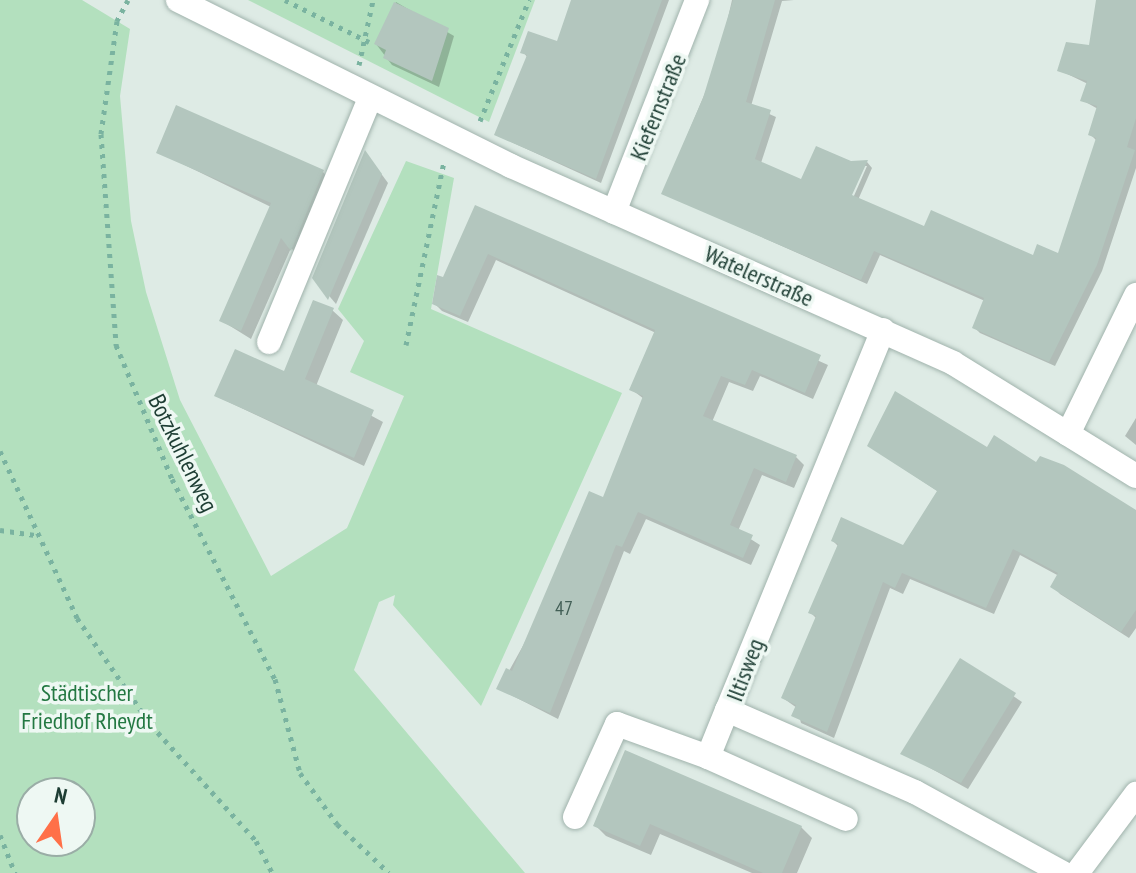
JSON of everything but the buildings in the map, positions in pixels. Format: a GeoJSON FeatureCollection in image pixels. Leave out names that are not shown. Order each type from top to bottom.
{"type":"FeatureCollection","features":[{"type":"Feature","properties":{"kind":"street","name":"Watelerstraße"},"geometry":{"type":"LineString","coordinates":[[178,0],[459,141],[883,330],[1136,476]]}},
{"type":"Feature","properties":{"kind":"street","name":"Kiefernstraße"},"geometry":{"type":"LineString","coordinates":[[614,212],[697,0]]}},
{"type":"Feature","properties":{"kind":"street"},"geometry":{"type":"LineString","coordinates":[[269,342],[359,93]]}},
{"type":"Feature","properties":{"kind":"street"},"geometry":{"type":"LineString","coordinates":[[1068,434],[1136,295]]}},
{"type":"Feature","properties":{"kind":"street","name":"Iltisweg"},"geometry":{"type":"LineString","coordinates":[[883,330],[736,714],[915,792],[1063,873]]}},
{"type":"Feature","properties":{"kind":"street"},"geometry":{"type":"LineString","coordinates":[[708,757],[736,714]]}},
{"type":"Feature","properties":{"kind":"street"},"geometry":{"type":"LineString","coordinates":[[575,817],[617,724],[708,757],[846,819]]}},
{"type":"Feature","properties":{"kind":"street"},"geometry":{"type":"LineString","coordinates":[[1077,873],[1136,794]]}},
{"type":"Feature","properties":{"kind":"path","name":"Botzkuhlenweg"},"geometry":{"type":"LineString","coordinates":[[128,0],[117,21],[101,134],[116,345],[172,479],[275,679],[300,773],[337,824],[389,873]]}},
{"type":"Feature","properties":{"kind":"path"},"geometry":{"type":"LineString","coordinates":[[285,0],[369,42]]}},
{"type":"Feature","properties":{"kind":"path"},"geometry":{"type":"LineString","coordinates":[[359,93],[373,0]]}},
{"type":"Feature","properties":{"kind":"path"},"geometry":{"type":"LineString","coordinates":[[406,345],[459,141],[529,0]]}},
{"type":"Feature","properties":{"kind":"path"},"geometry":{"type":"LineString","coordinates":[[0,451],[77,618],[151,725],[256,841],[272,873]]}},
{"type":"Feature","properties":{"kind":"path"},"geometry":{"type":"LineString","coordinates":[[0,530],[37,535]]}},
{"type":"Feature","properties":{"kind":"path"},"geometry":{"type":"LineString","coordinates":[[0,835],[15,873]]}},
{"type":"Feature","properties":{"kind":"green space","name":"Städtischer Friedhof Rheydt"},"geometry":{"type":"Polygon","coordinates":[[[0,0],[82,0],[130,29],[120,96],[131,221],[146,292],[180,400],[271,576],[347,528],[404,396],[350,372],[364,341],[338,309],[406,161],[454,178],[431,309],[622,393],[481,706],[393,605],[395,595],[379,602],[354,670],[525,873],[0,873],[0,0]]]}},
{"type":"Feature","properties":{"kind":"green space"},"geometry":{"type":"Polygon","coordinates":[[[248,0],[535,0],[489,122],[248,0]]]}}]}
